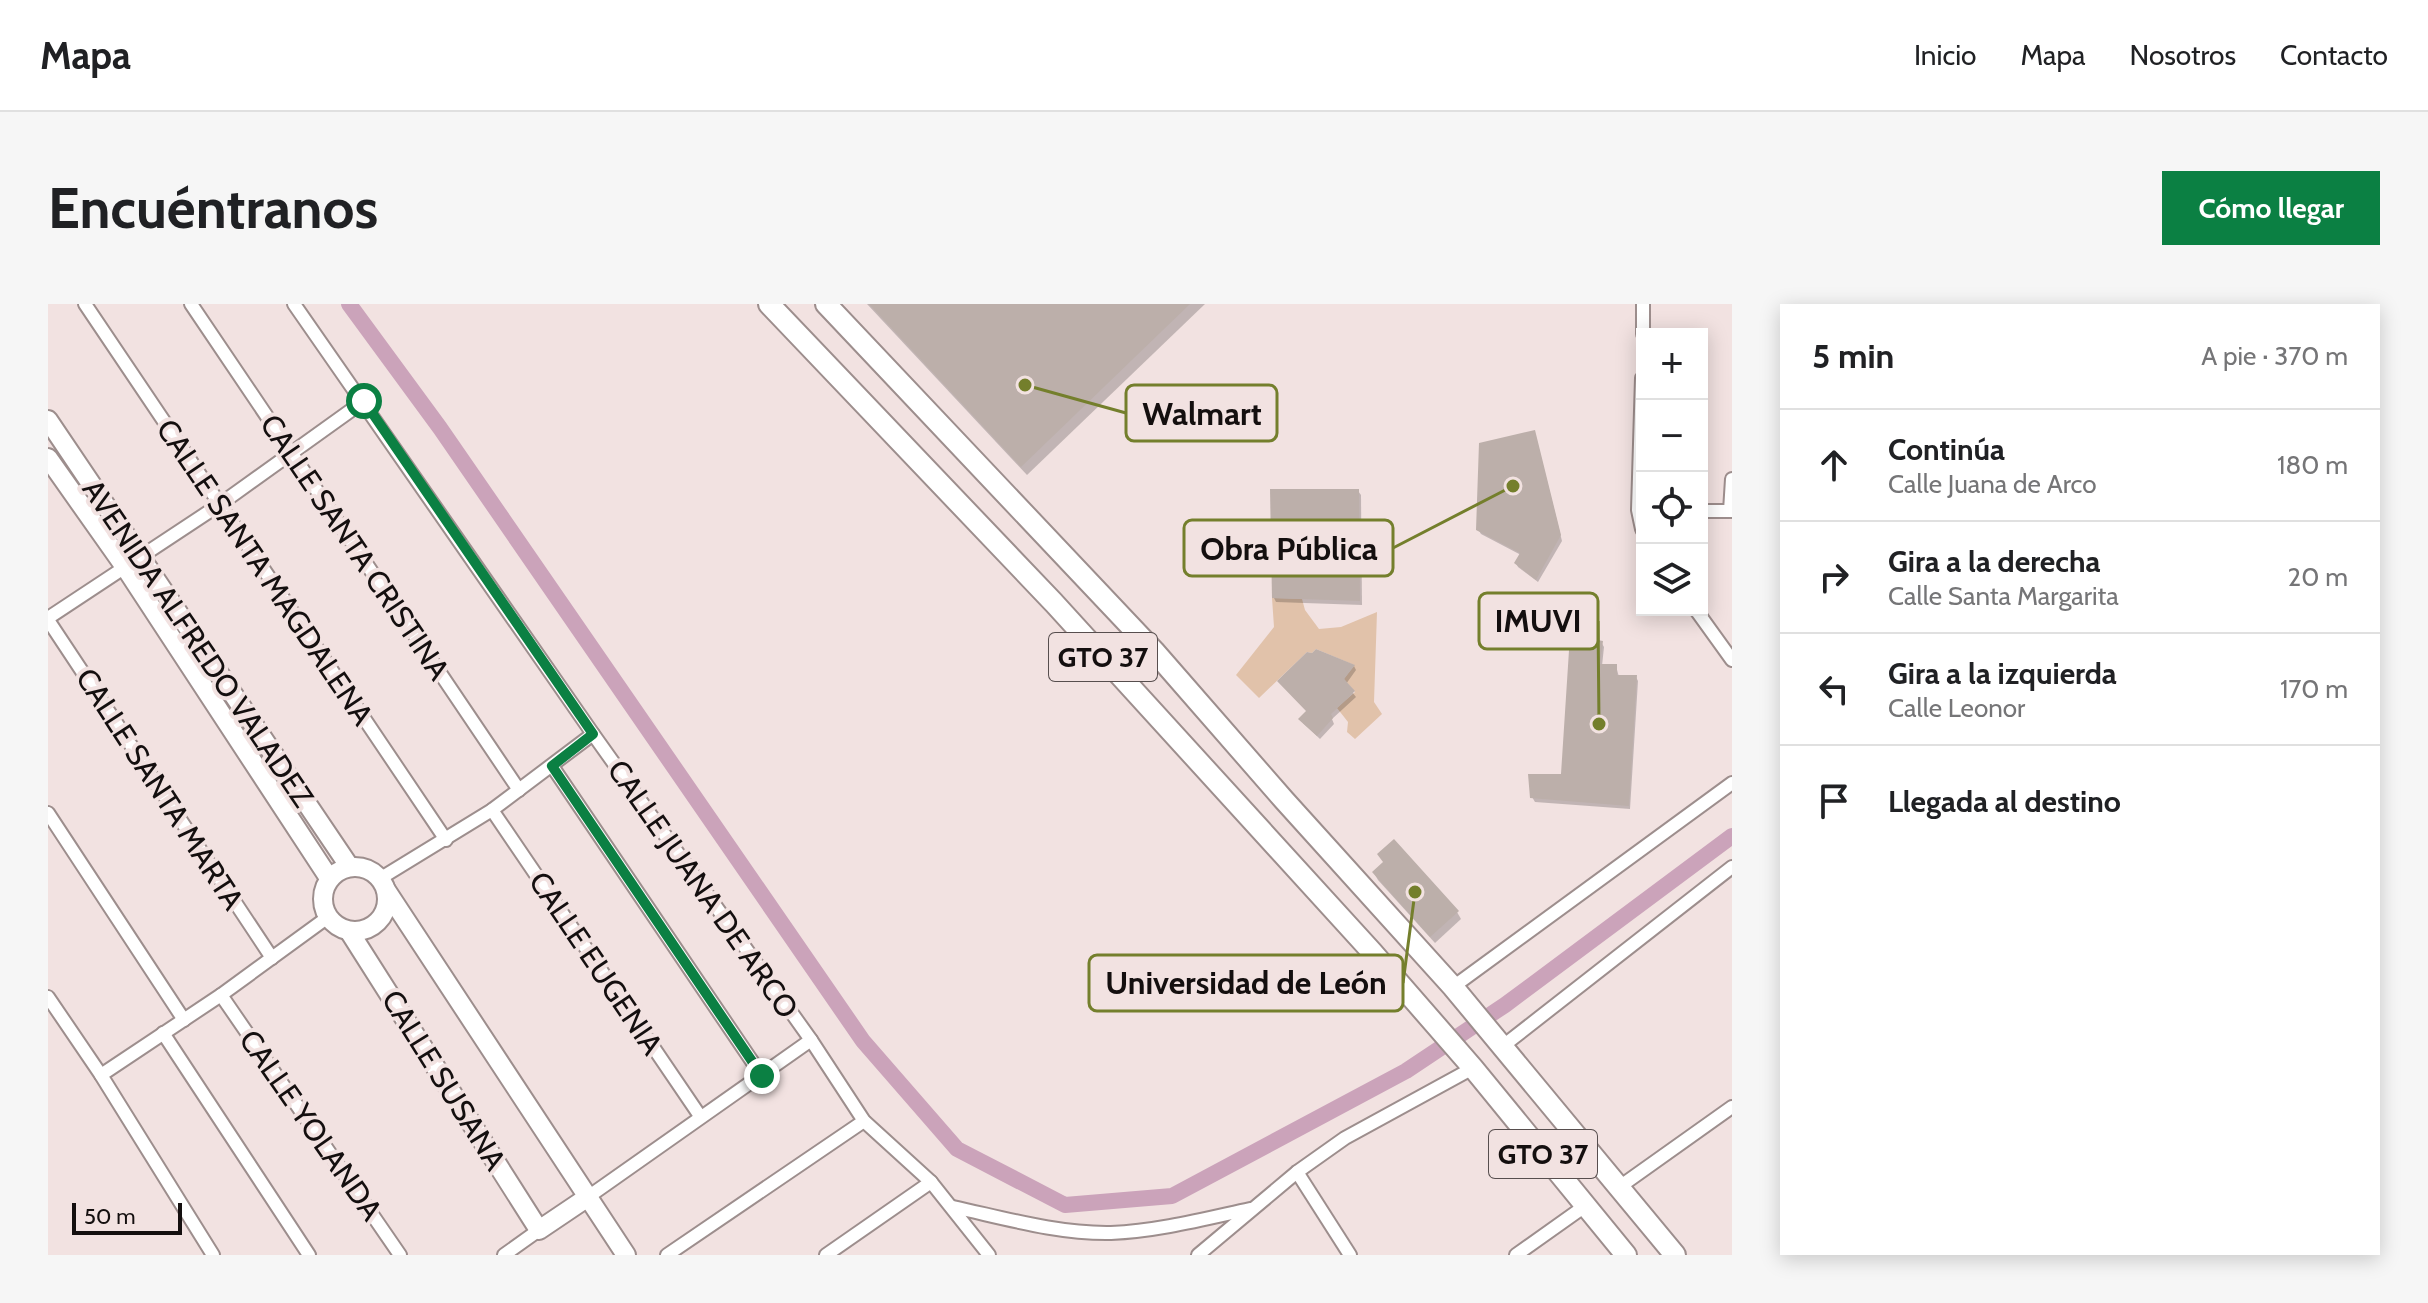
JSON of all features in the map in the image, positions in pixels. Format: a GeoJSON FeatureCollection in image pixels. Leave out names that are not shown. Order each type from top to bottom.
{"type":"FeatureCollection","features":[{"type":"Feature","properties":{"kind":"main road","name":"GTO 37"},"geometry":{"type":"LineString","coordinates":[[769,304],[1054,603],[1306,878],[1466,1061],[1626,1255]]}},
{"type":"Feature","properties":{"kind":"main road","name":"GTO 37"},"geometry":{"type":"LineString","coordinates":[[826,304],[1154,651],[1457,992],[1675,1255]]}},
{"type":"Feature","properties":{"kind":"street","name":"CALLE SANTA MAGDALENA"},"geometry":{"type":"LineString","coordinates":[[85,304],[446,840]]}},
{"type":"Feature","properties":{"kind":"street","name":"CALLE SANTA CRISTINA"},"geometry":{"type":"LineString","coordinates":[[191,304],[519,790]]}},
{"type":"Feature","properties":{"kind":"street","name":"CALLE JUANA DE ARCO"},"geometry":{"type":"LineString","coordinates":[[294,304],[593,734],[811,1040],[864,1121],[931,1182],[989,1255]]}},
{"type":"Feature","properties":{"kind":"street"},"geometry":{"type":"LineString","coordinates":[[1643,304],[1643,328]]}},
{"type":"Feature","properties":{"kind":"street"},"geometry":{"type":"LineString","coordinates":[[1641,472],[1642,400]]}},
{"type":"Feature","properties":{"kind":"street"},"geometry":{"type":"LineString","coordinates":[[48,619],[219,505],[364,401]]}},
{"type":"Feature","properties":{"kind":"street","name":"AVENIDA ALFREDO VALADEZ"},"geometry":{"type":"LineString","coordinates":[[48,420],[132,562],[329,878]]}},
{"type":"Feature","properties":{"kind":"street","name":"AVENIDA ALFREDO VALADEZ"},"geometry":{"type":"LineString","coordinates":[[48,458],[132,562],[349,866]]}},
{"type":"Feature","properties":{"kind":"street"},"geometry":{"type":"LineString","coordinates":[[1708,511],[1731,511],[1732,479]]}},
{"type":"Feature","properties":{"kind":"street"},"geometry":{"type":"LineString","coordinates":[[1700,616],[1732,660]]}},
{"type":"Feature","properties":{"kind":"street","name":"CALLE SANTA MARTA"},"geometry":{"type":"LineString","coordinates":[[48,619],[272,958]]}},
{"type":"Feature","properties":{"kind":"street"},"geometry":{"type":"LineString","coordinates":[[384,884],[492,810],[593,734]]}},
{"type":"Feature","properties":{"kind":"street"},"geometry":{"type":"LineString","coordinates":[[552,766],[762,1076]]}},
{"type":"Feature","properties":{"kind":"street"},"geometry":{"type":"LineString","coordinates":[[1457,992],[1732,783]]}},
{"type":"Feature","properties":{"kind":"street","name":"CALLE EUGENIA"},"geometry":{"type":"LineString","coordinates":[[492,810],[700,1116]]}},
{"type":"Feature","properties":{"kind":"street"},"geometry":{"type":"LineString","coordinates":[[48,813],[184,1020]]}},
{"type":"Feature","properties":{"kind":"street"},"geometry":{"type":"LineString","coordinates":[[384,884],[385,912],[379,921],[360,931],[337,926],[322,904],[323,890],[338,870],[349,866],[372,870],[384,884],[626,1255]]}},
{"type":"Feature","properties":{"kind":"street"},"geometry":{"type":"LineString","coordinates":[[1503,1046],[1732,867]]}},
{"type":"Feature","properties":{"kind":"street"},"geometry":{"type":"LineString","coordinates":[[101,1075],[221,995],[328,917]]}},
{"type":"Feature","properties":{"kind":"street","name":"CALLE SUSANA"},"geometry":{"type":"LineString","coordinates":[[349,931],[539,1230]]}},
{"type":"Feature","properties":{"kind":"street","name":"CALLE YOLANDA"},"geometry":{"type":"LineString","coordinates":[[221,995],[400,1255]]}},
{"type":"Feature","properties":{"kind":"street"},"geometry":{"type":"LineString","coordinates":[[48,997],[101,1075],[213,1255]]}},
{"type":"Feature","properties":{"kind":"street"},"geometry":{"type":"LineString","coordinates":[[163,1033],[309,1255]]}},
{"type":"Feature","properties":{"kind":"street"},"geometry":{"type":"LineString","coordinates":[[504,1255],[811,1040]]}},
{"type":"Feature","properties":{"kind":"street"},"geometry":{"type":"LineString","coordinates":[[1198,1255],[1297,1172],[1466,1061]]}},
{"type":"Feature","properties":{"kind":"street"},"geometry":{"type":"LineString","coordinates":[[1618,1188],[1732,1107]]}},
{"type":"Feature","properties":{"kind":"street"},"geometry":{"type":"LineString","coordinates":[[667,1255],[864,1121]]}},
{"type":"Feature","properties":{"kind":"street"},"geometry":{"type":"LineString","coordinates":[[1297,1172],[1350,1255]]}},
{"type":"Feature","properties":{"kind":"street"},"geometry":{"type":"LineString","coordinates":[[826,1255],[931,1182]]}},
{"type":"Feature","properties":{"kind":"street"},"geometry":{"type":"LineString","coordinates":[[1516,1255],[1585,1206]]}},
{"type":"Feature","properties":{"kind":"street"},"geometry":{"type":"LineString","coordinates":[[953,1207],[1061,1229],[1108,1233],[1147,1230],[1253,1208]]}},
{"type":"Feature","properties":{"kind":"shaded area"},"geometry":{"type":"Polygon","coordinates":[[[1272,598],[1302,599],[1305,610],[1319,629],[1341,627],[1377,612],[1374,702],[1382,714],[1355,739],[1347,732],[1348,722],[1337,708],[1355,692],[1344,679],[1354,665],[1316,649],[1312,653],[1307,652],[1259,698],[1236,675],[1274,627],[1272,598]]]}},
{"type":"Feature","properties":{"kind":"building"},"geometry":{"type":"Polygon","coordinates":[[[869,304],[1190,304],[1021,467],[869,304]]]}},
{"type":"Feature","properties":{"kind":"building"},"geometry":{"type":"Polygon","coordinates":[[[1535,430],[1561,535],[1536,580],[1514,563],[1520,553],[1476,530],[1479,443],[1535,430]]]}},
{"type":"Feature","properties":{"kind":"building"},"geometry":{"type":"Polygon","coordinates":[[[1270,489],[1359,489],[1360,601],[1272,598],[1270,489]]]}},
{"type":"Feature","properties":{"kind":"building"},"geometry":{"type":"Polygon","coordinates":[[[1570,635],[1603,641],[1600,664],[1617,664],[1617,675],[1637,675],[1629,806],[1530,798],[1528,774],[1561,774],[1570,635]]]}},
{"type":"Feature","properties":{"kind":"building"},"geometry":{"type":"Polygon","coordinates":[[[1316,649],[1355,665],[1344,679],[1355,691],[1331,714],[1333,718],[1317,736],[1298,719],[1306,711],[1277,681],[1307,652],[1312,653],[1316,649]]]}},
{"type":"Feature","properties":{"kind":"building"},"geometry":{"type":"Polygon","coordinates":[[[1394,839],[1459,911],[1430,937],[1372,872],[1383,862],[1377,854],[1394,839]]]}},
{"type":"Feature","properties":{"kind":"waterway"},"geometry":{"type":"LineString","coordinates":[[349,304],[440,428],[863,1041],[957,1149],[1065,1205],[1172,1196],[1406,1071],[1505,1005],[1732,836]]}},
{"type":"Feature","properties":{"kind":"place","name":"Walmart"},"geometry":{"type":"Point","coordinates":[1025,385]}},
{"type":"Feature","properties":{"kind":"place","name":"Obra Pública"},"geometry":{"type":"Point","coordinates":[1513,486]}},
{"type":"Feature","properties":{"kind":"place","name":"IMUVI"},"geometry":{"type":"Point","coordinates":[1599,724]}},
{"type":"Feature","properties":{"kind":"place","name":"Universidad de León"},"geometry":{"type":"Point","coordinates":[1415,892]}},
{"type":"Feature","properties":{"kind":"route"},"geometry":{"type":"LineString","coordinates":[[364,401],[593,734],[552,766],[762,1076]]}}]}
